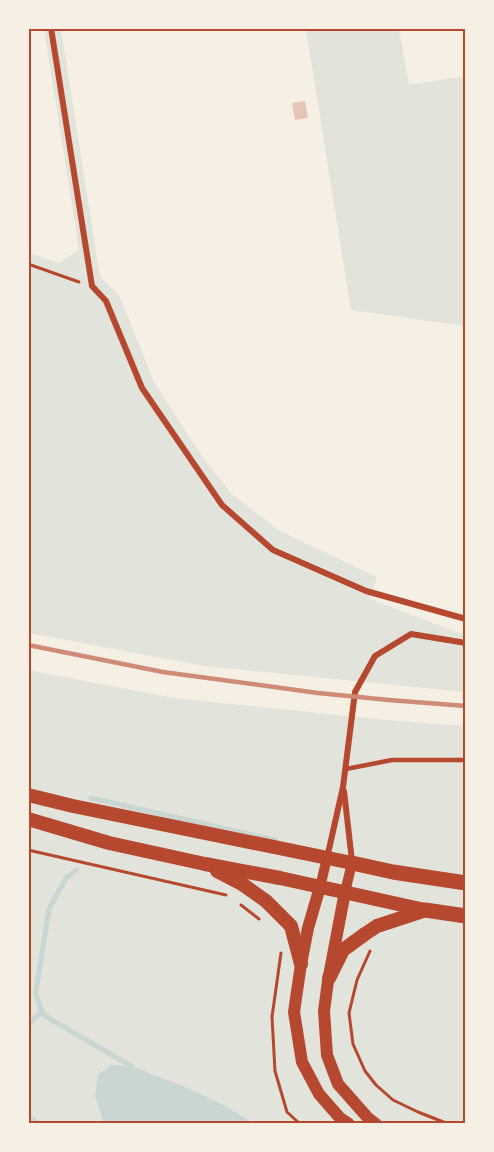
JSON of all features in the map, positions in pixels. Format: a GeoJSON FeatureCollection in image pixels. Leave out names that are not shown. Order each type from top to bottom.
{"type":"FeatureCollection","features":[{"type":"Feature","properties":{"kind":"highway"},"geometry":{"type":"LineString","coordinates":[[352,863],[465,884]]}},
{"type":"Feature","properties":{"kind":"highway"},"geometry":{"type":"LineString","coordinates":[[425,910],[465,916]]}},
{"type":"Feature","properties":{"kind":"main road"},"geometry":{"type":"LineString","coordinates":[[28,795],[352,863]]}},
{"type":"Feature","properties":{"kind":"main road"},"geometry":{"type":"LineString","coordinates":[[28,819],[109,843],[425,910]]}},
{"type":"Feature","properties":{"kind":"main road"},"geometry":{"type":"LineString","coordinates":[[204,864],[242,884],[266,901],[291,926],[300,964]]}},
{"type":"Feature","properties":{"kind":"main road"},"geometry":{"type":"LineString","coordinates":[[320,887],[300,964],[294,1012],[302,1062],[319,1094],[340,1118],[349,1124]]}},
{"type":"Feature","properties":{"kind":"main road"},"geometry":{"type":"LineString","coordinates":[[345,892],[324,1011],[327,1055],[338,1084],[376,1124]]}},
{"type":"Feature","properties":{"kind":"main road"},"geometry":{"type":"LineString","coordinates":[[329,978],[343,950],[365,934],[377,926],[425,910]]}},
{"type":"Feature","properties":{"kind":"street"},"geometry":{"type":"LineString","coordinates":[[51,28],[92,286],[106,301],[142,388],[222,505],[273,550],[366,591],[465,619]]}},
{"type":"Feature","properties":{"kind":"street"},"geometry":{"type":"LineString","coordinates":[[320,887],[343,787],[355,692],[375,656],[411,634],[465,643]]}},
{"type":"Feature","properties":{"kind":"street"},"geometry":{"type":"LineString","coordinates":[[343,787],[352,863],[345,892]]}},
{"type":"Feature","properties":{"kind":"lane"},"geometry":{"type":"LineString","coordinates":[[346,769],[392,760],[465,760]]}},
{"type":"Feature","properties":{"kind":"path"},"geometry":{"type":"LineString","coordinates":[[28,264],[92,286]]}},
{"type":"Feature","properties":{"kind":"path"},"geometry":{"type":"LineString","coordinates":[[28,850],[229,896]]}},
{"type":"Feature","properties":{"kind":"path"},"geometry":{"type":"LineString","coordinates":[[237,902],[264,922]]}},
{"type":"Feature","properties":{"kind":"path"},"geometry":{"type":"LineString","coordinates":[[365,934],[372,948],[357,980],[349,1013],[353,1044],[365,1071],[376,1085],[393,1100],[446,1123],[465,1123]]}},
{"type":"Feature","properties":{"kind":"path"},"geometry":{"type":"LineString","coordinates":[[281,950],[272,1017],[275,1071],[287,1112],[300,1124]]}},
{"type":"Feature","properties":{"kind":"shaded area"},"geometry":{"type":"Polygon","coordinates":[[[44,29],[61,29],[100,277],[119,295],[155,384],[204,459],[231,493],[278,530],[377,577],[370,599],[465,635],[465,692],[204,666],[29,633],[28,253],[60,263],[79,249],[44,29]]]}},
{"type":"Feature","properties":{"kind":"shaded area"},"geometry":{"type":"Polygon","coordinates":[[[306,29],[399,29],[409,85],[465,76],[465,326],[351,310],[306,29]]]}},
{"type":"Feature","properties":{"kind":"shaded area"},"geometry":{"type":"Polygon","coordinates":[[[28,670],[174,698],[465,726],[465,1123],[29,1123],[28,670]]]}},
{"type":"Feature","properties":{"kind":"shaded area"},"geometry":{"type":"Polygon","coordinates":[[[111,1065],[131,1066],[188,1088],[253,1123],[104,1123],[95,1096],[98,1075],[111,1065]]]}},
{"type":"Feature","properties":{"kind":"building"},"geometry":{"type":"Polygon","coordinates":[[[305,101],[308,118],[295,120],[292,103],[305,101]]]}},
{"type":"Feature","properties":{"kind":"waterway"},"geometry":{"type":"LineString","coordinates":[[91,798],[275,840]]}},
{"type":"Feature","properties":{"kind":"waterway"},"geometry":{"type":"LineString","coordinates":[[28,1024],[42,1012],[36,995],[49,909],[66,878],[77,870]]}},
{"type":"Feature","properties":{"kind":"waterway"},"geometry":{"type":"LineString","coordinates":[[42,1012],[45,1016],[131,1066]]}},
{"type":"Feature","properties":{"kind":"waterway"},"geometry":{"type":"LineString","coordinates":[[28,1115],[38,1124]]}},
{"type":"Feature","properties":{"kind":"railway"},"geometry":{"type":"LineString","coordinates":[[28,645],[163,672],[318,693],[466,706]]}}]}
